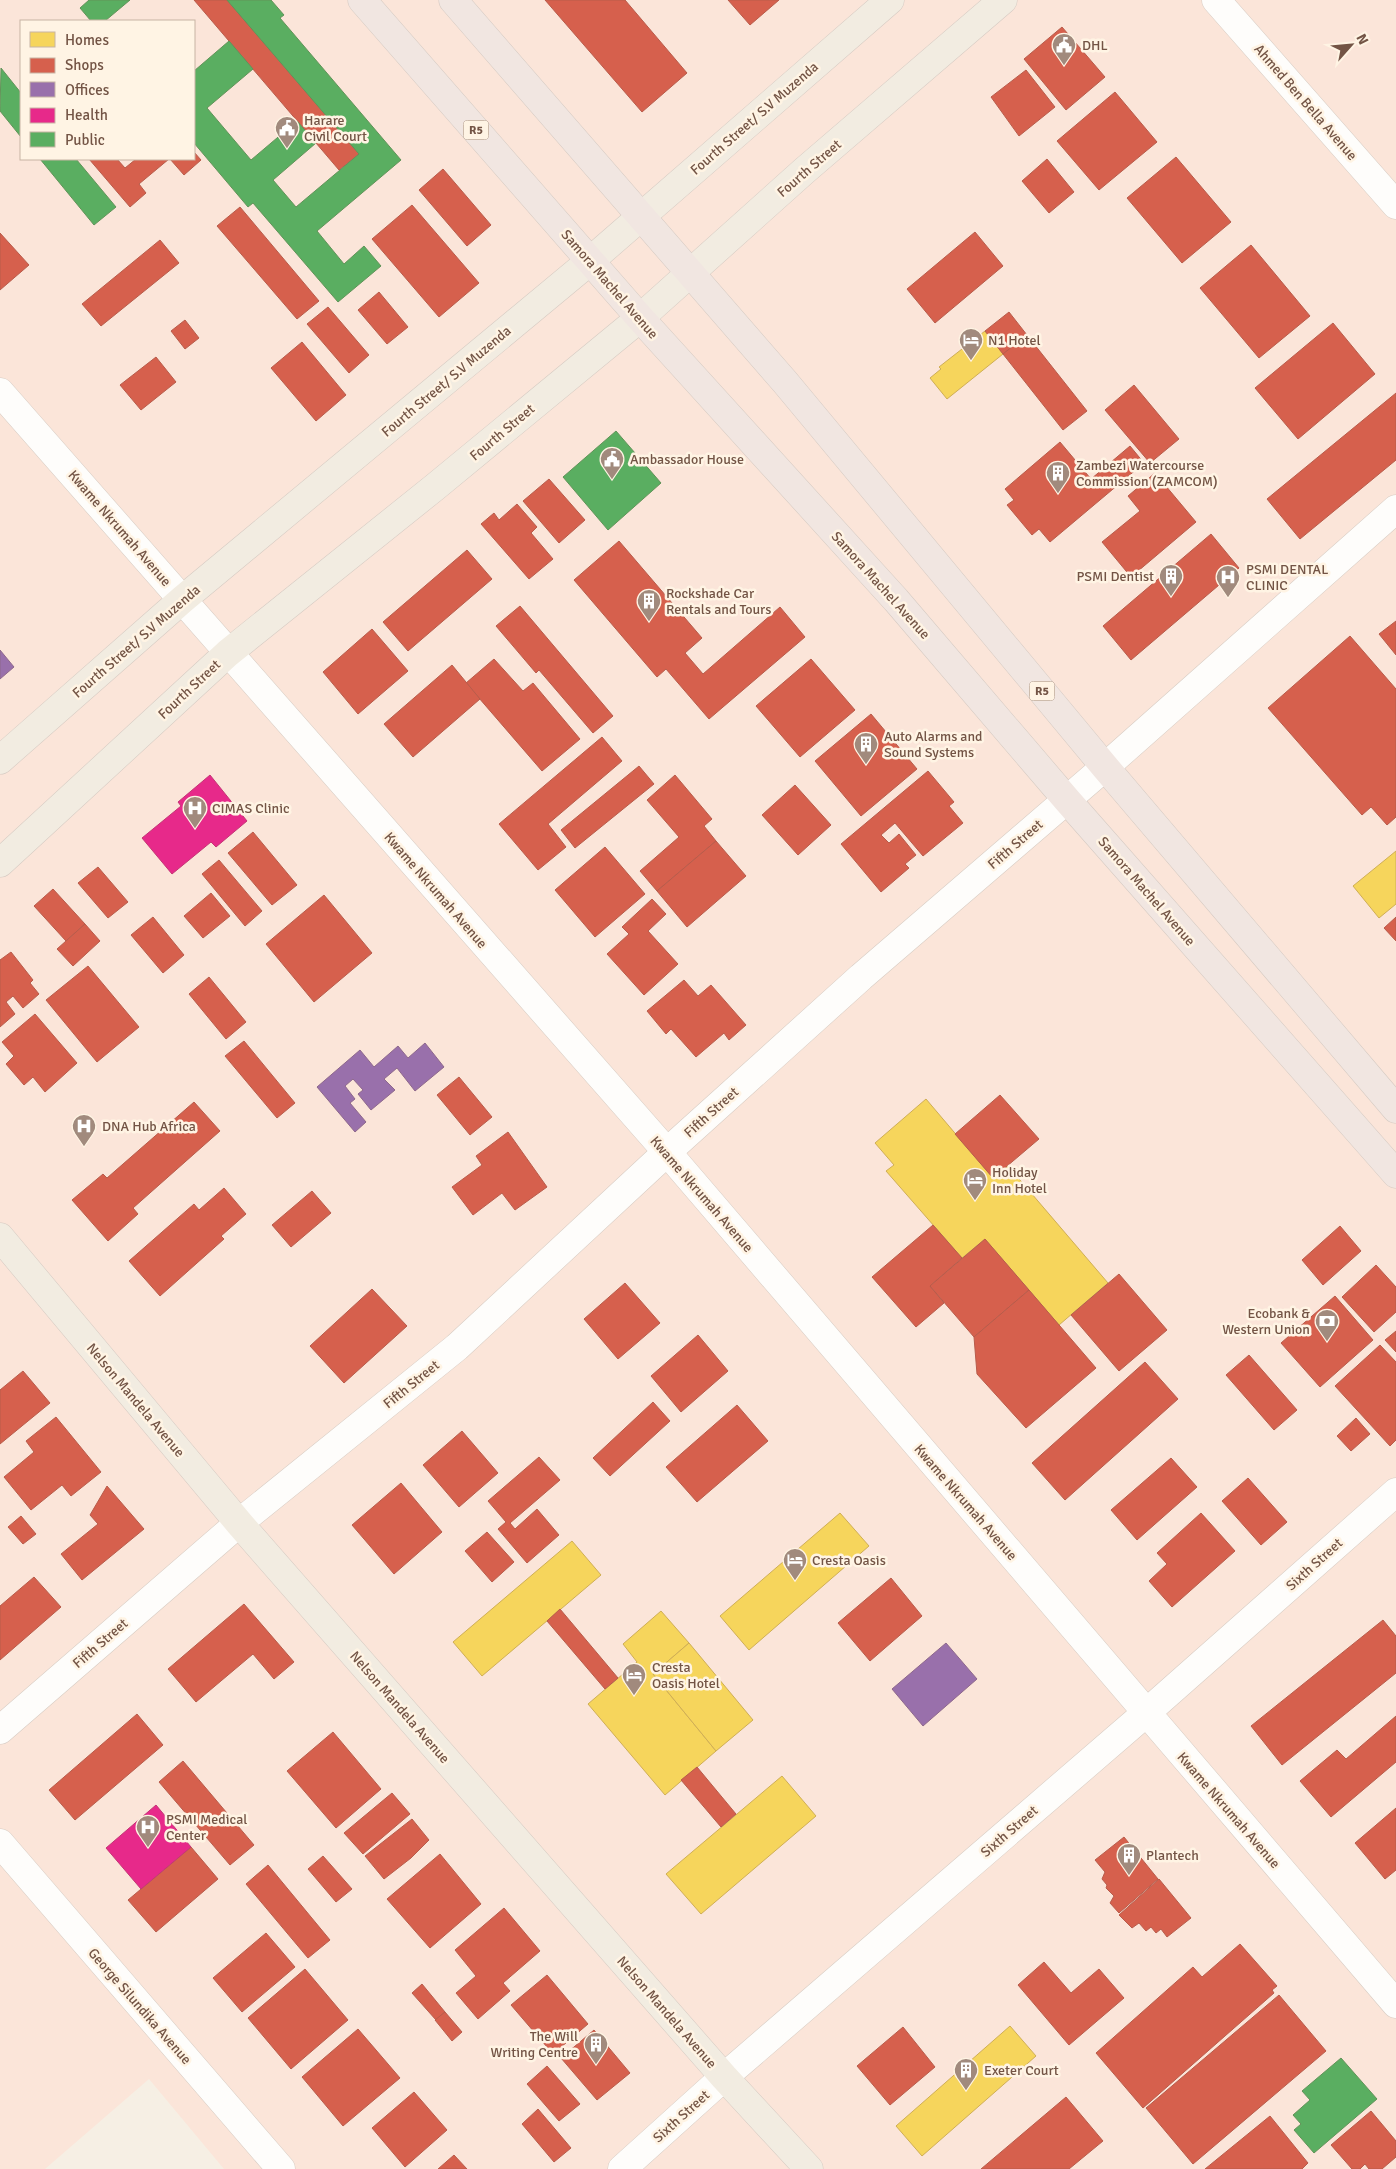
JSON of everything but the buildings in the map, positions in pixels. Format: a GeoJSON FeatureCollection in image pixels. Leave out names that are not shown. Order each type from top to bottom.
{"type":"FeatureCollection","features":[{"type":"Feature","properties":{"kind":"highway","name":"Samora Machel Avenue"},"geometry":{"type":"LineString","coordinates":[[362,0],[640,318],[896,600],[1067,800],[1396,1174]]}},
{"type":"Feature","properties":{"kind":"highway","name":"R5"},"geometry":{"type":"LineString","coordinates":[[452,0],[642,215],[785,382],[1105,767],[1396,1109]]}},
{"type":"Feature","properties":{"kind":"main road","name":"Fourth Street/ S.V Muzenda"},"geometry":{"type":"LineString","coordinates":[[0,760],[183,599],[590,261],[890,0]]}},
{"type":"Feature","properties":{"kind":"main road","name":"Fourth Street"},"geometry":{"type":"LineString","coordinates":[[0,862],[228,653],[435,487],[640,318],[690,272],[1003,0]]}},
{"type":"Feature","properties":{"kind":"main road","name":"Nelson Mandela Avenue"},"geometry":{"type":"LineString","coordinates":[[0,1238],[239,1522],[724,2077],[810,2169]]}},
{"type":"Feature","properties":{"kind":"street","name":"Ahmed Ben Bella Avenue"},"geometry":{"type":"LineString","coordinates":[[1216,0],[1396,204]]}},
{"type":"Feature","properties":{"kind":"street","name":"Kwame Nkrumah Avenue"},"geometry":{"type":"LineString","coordinates":[[0,392],[666,1152],[1396,2004]]}},
{"type":"Feature","properties":{"kind":"street","name":"Fifth Street"},"geometry":{"type":"LineString","coordinates":[[0,1730],[239,1522],[457,1347],[666,1152],[861,977],[1105,767],[1396,509]]}},
{"type":"Feature","properties":{"kind":"street","name":"Sixth Street"},"geometry":{"type":"LineString","coordinates":[[622,2169],[724,2077],[1146,1713],[1396,1492]]}},
{"type":"Feature","properties":{"kind":"street","name":"George Silundika Avenue"},"geometry":{"type":"LineString","coordinates":[[0,1843],[281,2169]]}},
{"type":"Feature","properties":{"kind":"shaded area"},"geometry":{"type":"Polygon","coordinates":[[[0,0],[1396,0],[1396,2169],[224,2169],[149,2079],[45,2169],[0,2169],[0,0]]]}},
{"type":"Feature","properties":{"kind":"place","name":"DHL"},"geometry":{"type":"Point","coordinates":[1064,66]}},
{"type":"Feature","properties":{"kind":"place","name":"Harare Civil Court"},"geometry":{"type":"Point","coordinates":[287,149]}},
{"type":"Feature","properties":{"kind":"place","name":"N1 Hotel"},"geometry":{"type":"Point","coordinates":[971,361]}},
{"type":"Feature","properties":{"kind":"place","name":"Ambassador House"},"geometry":{"type":"Point","coordinates":[612,480]}},
{"type":"Feature","properties":{"kind":"place","name":"Zambezi Watercourse Commission (ZAMCOM)"},"geometry":{"type":"Point","coordinates":[1058,494]}},
{"type":"Feature","properties":{"kind":"place","name":"PSMI Dentist"},"geometry":{"type":"Point","coordinates":[1171,597]}},
{"type":"Feature","properties":{"kind":"place","name":"PSMI DENTAL CLINIC"},"geometry":{"type":"Point","coordinates":[1228,598]}},
{"type":"Feature","properties":{"kind":"place","name":"Rockshade Car Rentals and Tours"},"geometry":{"type":"Point","coordinates":[649,622]}},
{"type":"Feature","properties":{"kind":"place","name":"Auto Alarms and Sound Systems"},"geometry":{"type":"Point","coordinates":[866,765]}},
{"type":"Feature","properties":{"kind":"place","name":"CIMAS Clinic"},"geometry":{"type":"Point","coordinates":[195,829]}},
{"type":"Feature","properties":{"kind":"place","name":"DNA Hub Africa"},"geometry":{"type":"Point","coordinates":[84,1147]}},
{"type":"Feature","properties":{"kind":"place","name":"Holiday Inn Hotel"},"geometry":{"type":"Point","coordinates":[975,1201]}},
{"type":"Feature","properties":{"kind":"place","name":"Ecobank & Western Union"},"geometry":{"type":"Point","coordinates":[1327,1342]}},
{"type":"Feature","properties":{"kind":"place","name":"Cresta Oasis"},"geometry":{"type":"Point","coordinates":[795,1581]}},
{"type":"Feature","properties":{"kind":"place","name":"Cresta Oasis Hotel"},"geometry":{"type":"Point","coordinates":[634,1696]}},
{"type":"Feature","properties":{"kind":"place","name":"PSMI Medical Center"},"geometry":{"type":"Point","coordinates":[148,1848]}},
{"type":"Feature","properties":{"kind":"place","name":"Plantech"},"geometry":{"type":"Point","coordinates":[1129,1876]}},
{"type":"Feature","properties":{"kind":"place","name":"The Will Writing Centre"},"geometry":{"type":"Point","coordinates":[596,2065]}},
{"type":"Feature","properties":{"kind":"place","name":"Exeter Court"},"geometry":{"type":"Point","coordinates":[966,2091]}}]}
